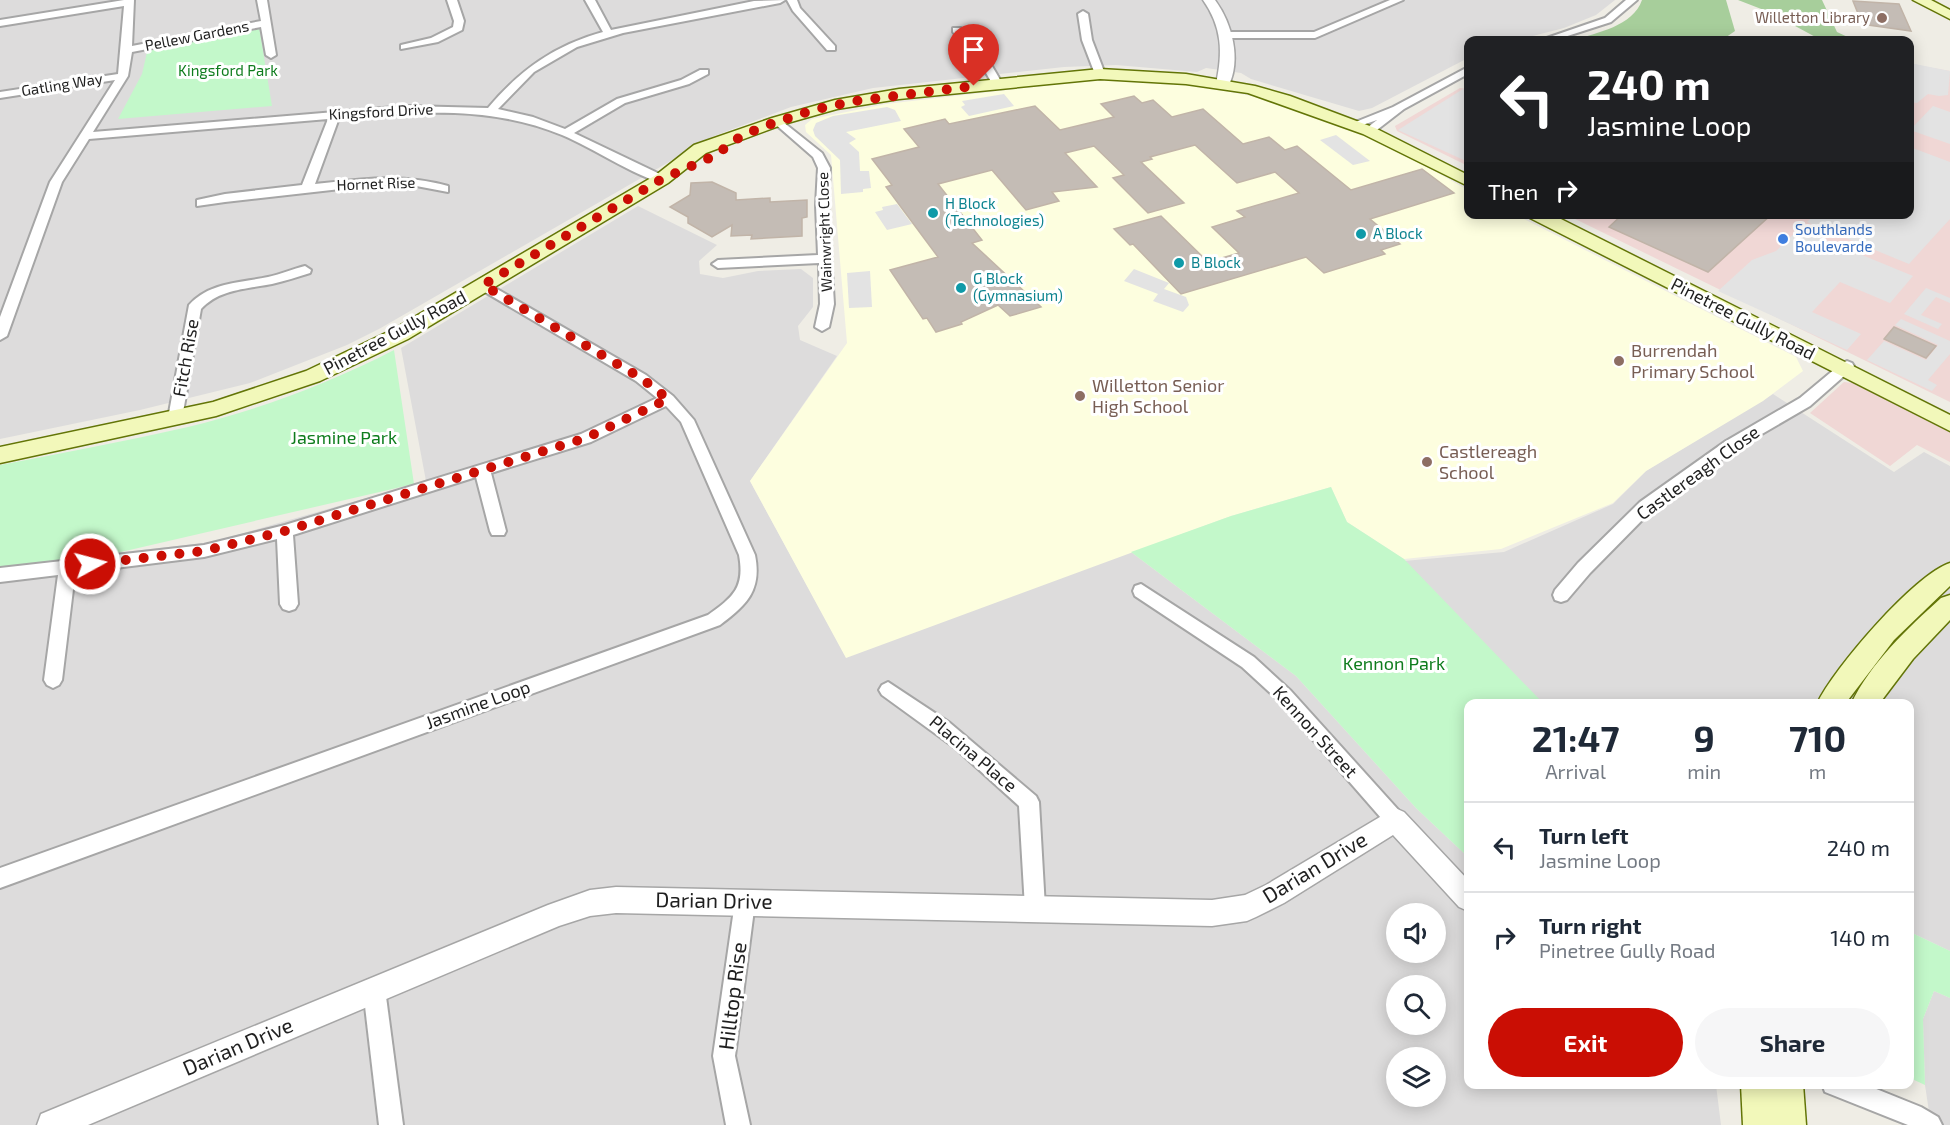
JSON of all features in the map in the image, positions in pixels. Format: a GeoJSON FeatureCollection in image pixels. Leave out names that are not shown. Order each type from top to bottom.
{"type":"FeatureCollection","features":[{"type":"Feature","properties":{"kind":"main road"},"geometry":{"type":"LineString","coordinates":[[1920,0],[1950,15]]}},
{"type":"Feature","properties":{"kind":"main road"},"geometry":{"type":"LineString","coordinates":[[1937,0],[1950,6]]}},
{"type":"Feature","properties":{"kind":"main road","name":"Pinetree Gully Road"},"geometry":{"type":"LineString","coordinates":[[0,455],[175,418],[252,398],[336,366],[401,334],[662,179],[714,156],[740,137],[777,121],[813,110],[873,97],[1100,74],[1160,76],[1223,84],[1284,99],[1365,126],[1464,173]]}},
{"type":"Feature","properties":{"kind":"main road","name":"Pinetree Gully Road"},"geometry":{"type":"LineString","coordinates":[[1365,126],[1464,179]]}},
{"type":"Feature","properties":{"kind":"main road","name":"Pinetree Gully Road"},"geometry":{"type":"LineString","coordinates":[[1546,219],[1844,368],[1950,424]]}},
{"type":"Feature","properties":{"kind":"main road","name":"Pinetree Gully Road"},"geometry":{"type":"LineString","coordinates":[[1558,219],[1950,414]]}},
{"type":"Feature","properties":{"kind":"main road"},"geometry":{"type":"LineString","coordinates":[[1833,699],[1854,667],[1898,616],[1950,572]]}},
{"type":"Feature","properties":{"kind":"main road"},"geometry":{"type":"LineString","coordinates":[[1867,699],[1878,682],[1922,630],[1950,605]]}},
{"type":"Feature","properties":{"kind":"main road"},"geometry":{"type":"LineString","coordinates":[[1758,1089],[1760,1125]]}},
{"type":"Feature","properties":{"kind":"main road"},"geometry":{"type":"LineString","coordinates":[[1786,1089],[1789,1125]]}},
{"type":"Feature","properties":{"kind":"street","name":"Pellew Gardens"},"geometry":{"type":"LineString","coordinates":[[262,0],[272,55]]}},
{"type":"Feature","properties":{"kind":"street"},"geometry":{"type":"LineString","coordinates":[[590,0],[608,33]]}},
{"type":"Feature","properties":{"kind":"street"},"geometry":{"type":"LineString","coordinates":[[491,111],[530,70],[569,45],[608,33],[780,0]]}},
{"type":"Feature","properties":{"kind":"street"},"geometry":{"type":"LineString","coordinates":[[792,0],[796,9],[831,48]]}},
{"type":"Feature","properties":{"kind":"street"},"geometry":{"type":"LineString","coordinates":[[1209,0],[1222,19],[1228,35],[1228,60],[1223,84]]}},
{"type":"Feature","properties":{"kind":"street"},"geometry":{"type":"LineString","coordinates":[[1228,35],[1315,35],[1398,0]]}},
{"type":"Feature","properties":{"kind":"street"},"geometry":{"type":"LineString","coordinates":[[1558,36],[1608,20],[1632,0]]}},
{"type":"Feature","properties":{"kind":"street"},"geometry":{"type":"LineString","coordinates":[[0,23],[129,1],[128,50],[123,76],[56,182],[4,312],[0,336]]}},
{"type":"Feature","properties":{"kind":"street"},"geometry":{"type":"LineString","coordinates":[[405,47],[434,40],[458,28],[456,1]]}},
{"type":"Feature","properties":{"kind":"street"},"geometry":{"type":"LineString","coordinates":[[1083,14],[1087,40],[1100,74]]}},
{"type":"Feature","properties":{"kind":"street","name":"Pellew Gardens"},"geometry":{"type":"LineString","coordinates":[[128,50],[267,23]]}},
{"type":"Feature","properties":{"kind":"street"},"geometry":{"type":"LineString","coordinates":[[957,30],[982,58],[997,83]]}},
{"type":"Feature","properties":{"kind":"street"},"geometry":{"type":"LineString","coordinates":[[566,133],[621,101],[685,82],[704,72]]}},
{"type":"Feature","properties":{"kind":"street"},"geometry":{"type":"LineString","coordinates":[[1365,126],[1464,72]]}},
{"type":"Feature","properties":{"kind":"street","name":"Gatling Way"},"geometry":{"type":"LineString","coordinates":[[0,95],[123,76]]}},
{"type":"Feature","properties":{"kind":"street"},"geometry":{"type":"LineString","coordinates":[[1365,126],[1400,107]]}},
{"type":"Feature","properties":{"kind":"street","name":"Kingsford Drive"},"geometry":{"type":"LineString","coordinates":[[87,136],[430,108],[491,111],[529,119],[566,133],[662,179]]}},
{"type":"Feature","properties":{"kind":"street","name":"Hornet Rise"},"geometry":{"type":"LineString","coordinates":[[307,188],[335,114]]}},
{"type":"Feature","properties":{"kind":"street","name":"Wainwright Close"},"geometry":{"type":"LineString","coordinates":[[777,121],[818,155],[824,168],[827,304],[822,327]]}},
{"type":"Feature","properties":{"kind":"street","name":"Hornet Rise"},"geometry":{"type":"LineString","coordinates":[[201,203],[307,188],[391,180],[424,182],[444,189]]}},
{"type":"Feature","properties":{"kind":"street"},"geometry":{"type":"LineString","coordinates":[[718,264],[825,259]]}},
{"type":"Feature","properties":{"kind":"street","name":"Fitch Rise"},"geometry":{"type":"LineString","coordinates":[[175,418],[194,308],[203,297],[222,289],[272,280],[305,270]]}},
{"type":"Feature","properties":{"kind":"street","name":"Jasmine Loop"},"geometry":{"type":"LineString","coordinates":[[0,878],[714,620],[737,603],[747,588],[751,570],[747,555],[687,420],[668,399],[641,378],[483,285]]}},
{"type":"Feature","properties":{"kind":"street","name":"Castlereagh Close"},"geometry":{"type":"LineString","coordinates":[[1561,595],[1584,568],[1646,506],[1731,445],[1804,402],[1844,368]]}},
{"type":"Feature","properties":{"kind":"street"},"geometry":{"type":"LineString","coordinates":[[0,575],[204,551],[285,531],[586,438],[668,399]]}},
{"type":"Feature","properties":{"kind":"street"},"geometry":{"type":"LineString","coordinates":[[482,469],[498,531]]}},
{"type":"Feature","properties":{"kind":"street"},"geometry":{"type":"LineString","coordinates":[[285,531],[289,604]]}},
{"type":"Feature","properties":{"kind":"street"},"geometry":{"type":"LineString","coordinates":[[53,680],[67,567]]}},
{"type":"Feature","properties":{"kind":"street","name":"Kennon Street"},"geometry":{"type":"LineString","coordinates":[[1141,591],[1255,669],[1285,696],[1464,894]]}},
{"type":"Feature","properties":{"kind":"street","name":"Placina Place"},"geometry":{"type":"LineString","coordinates":[[888,690],[919,709],[994,768],[1029,802],[1035,908]]}},
{"type":"Feature","properties":{"kind":"street","name":"Darian Drive"},"geometry":{"type":"LineString","coordinates":[[52,1125],[374,989],[557,914],[590,903],[616,900],[745,902],[1212,913],[1247,908],[1275,894],[1395,820]]}},
{"type":"Feature","properties":{"kind":"street","name":"Hilltop Rise"},"geometry":{"type":"LineString","coordinates":[[738,1125],[724,1056],[745,902]]}},
{"type":"Feature","properties":{"kind":"street"},"geometry":{"type":"LineString","coordinates":[[374,989],[391,1125]]}},
{"type":"Feature","properties":{"kind":"street"},"geometry":{"type":"LineString","coordinates":[[1846,1089],[1913,1115],[1930,1125]]}},
{"type":"Feature","properties":{"kind":"shaded area"},"geometry":{"type":"Polygon","coordinates":[[[0,0],[1615,0],[1596,15],[1564,28],[1533,36],[1464,36],[1464,60],[1372,108],[1359,111],[1251,79],[1241,73],[1206,68],[1197,72],[1116,65],[1064,67],[873,88],[791,107],[714,136],[379,329],[347,345],[250,383],[140,410],[0,439],[0,0]]]}},
{"type":"Feature","properties":{"kind":"shaded area"},"geometry":{"type":"Polygon","coordinates":[[[1914,64],[1950,71],[1948,95],[1928,94],[1917,103],[1914,103],[1914,64]]]}},
{"type":"Feature","properties":{"kind":"shaded area","name":"Southlands Boulevarde"},"geometry":{"type":"Polygon","coordinates":[[[1914,65],[1950,71],[1950,402],[1575,219],[1914,219],[1914,65]]]}},
{"type":"Feature","properties":{"kind":"shaded area","name":"Willetton Senior High School"},"geometry":{"type":"Polygon","coordinates":[[[1111,80],[1181,84],[1271,100],[1329,119],[1384,143],[1464,188],[1464,219],[1524,219],[1796,357],[1803,371],[1763,401],[1646,471],[1613,503],[1501,549],[1404,559],[1347,522],[1331,487],[1231,516],[846,658],[750,481],[847,343],[831,155],[806,132],[805,125],[812,119],[886,104],[1111,80]]]}},
{"type":"Feature","properties":{"kind":"shaded area"},"geometry":{"type":"Polygon","coordinates":[[[1460,88],[1464,88],[1464,164],[1397,131],[1395,126],[1460,88]]]}},
{"type":"Feature","properties":{"kind":"shaded area"},"geometry":{"type":"Polygon","coordinates":[[[1463,89],[1464,89],[1464,160],[1398,130],[1463,89]]]}},
{"type":"Feature","properties":{"kind":"shaded area"},"geometry":{"type":"Polygon","coordinates":[[[1004,94],[1014,106],[969,116],[961,107],[965,105],[962,101],[1004,94]]]}},
{"type":"Feature","properties":{"kind":"shaded area"},"geometry":{"type":"Polygon","coordinates":[[[1933,106],[1950,112],[1950,144],[1914,131],[1914,126],[1933,106]]]}},
{"type":"Feature","properties":{"kind":"shaded area"},"geometry":{"type":"Polygon","coordinates":[[[887,107],[895,110],[901,121],[846,132],[856,139],[849,143],[859,152],[860,171],[869,171],[871,188],[863,189],[863,192],[841,194],[840,160],[815,136],[813,130],[816,123],[833,116],[887,107]]]}},
{"type":"Feature","properties":{"kind":"shaded area"},"geometry":{"type":"Polygon","coordinates":[[[1336,135],[1370,161],[1353,165],[1320,140],[1336,135]]]}},
{"type":"Feature","properties":{"kind":"shaded area"},"geometry":{"type":"Polygon","coordinates":[[[1914,148],[1950,162],[1950,219],[1909,264],[1807,222],[1810,219],[1914,219],[1914,148]]]}},
{"type":"Feature","properties":{"kind":"shaded area"},"geometry":{"type":"Polygon","coordinates":[[[897,204],[912,224],[887,230],[875,212],[883,210],[882,207],[897,204]]]}},
{"type":"Feature","properties":{"kind":"shaded area"},"geometry":{"type":"Polygon","coordinates":[[[638,206],[717,245],[699,261],[700,274],[723,278],[758,271],[801,269],[813,278],[813,307],[798,326],[800,340],[837,356],[750,481],[846,657],[1131,552],[1296,676],[1416,808],[1464,853],[1464,1089],[1716,1089],[1721,1125],[0,1125],[0,566],[212,542],[426,481],[401,348],[638,206]]]}},
{"type":"Feature","properties":{"kind":"shaded area"},"geometry":{"type":"Polygon","coordinates":[[[1799,229],[1913,276],[1890,303],[1840,282],[1812,312],[1861,334],[1847,350],[1718,291],[1752,260],[1776,251],[1799,229]]]}},
{"type":"Feature","properties":{"kind":"shaded area"},"geometry":{"type":"Polygon","coordinates":[[[1134,269],[1169,283],[1164,289],[1186,297],[1189,305],[1183,312],[1153,301],[1158,294],[1124,281],[1134,269]]]}},
{"type":"Feature","properties":{"kind":"shaded area"},"geometry":{"type":"Polygon","coordinates":[[[870,271],[872,307],[849,308],[847,273],[870,271]]]}},
{"type":"Feature","properties":{"kind":"shaded area"},"geometry":{"type":"Polygon","coordinates":[[[1926,288],[1950,298],[1950,303],[1936,297],[1921,315],[1942,324],[1938,329],[1904,314],[1926,288]]]}},
{"type":"Feature","properties":{"kind":"shaded area"},"geometry":{"type":"Polygon","coordinates":[[[1901,319],[1950,341],[1950,354],[1928,380],[1937,385],[1932,391],[1867,360],[1884,341],[1926,360],[1938,345],[1895,325],[1901,319]]]}},
{"type":"Feature","properties":{"kind":"shaded area"},"geometry":{"type":"Polygon","coordinates":[[[1844,382],[1861,384],[1950,429],[1950,462],[1917,445],[1890,466],[1810,413],[1844,382]]]}},
{"type":"Feature","properties":{"kind":"shaded area"},"geometry":{"type":"Polygon","coordinates":[[[1773,394],[1894,472],[1924,452],[1950,466],[1950,951],[1914,934],[1914,699],[1538,699],[1404,561],[1504,552],[1613,504],[1646,471],[1773,394]]]}},
{"type":"Feature","properties":{"kind":"shaded area"},"geometry":{"type":"Polygon","coordinates":[[[1934,991],[1950,998],[1950,1125],[1931,1125],[1925,1085],[1923,1019],[1934,991]]]}},
{"type":"Feature","properties":{"kind":"green space"},"geometry":{"type":"Polygon","coordinates":[[[1642,0],[1726,0],[1735,31],[1728,36],[1586,36],[1623,22],[1637,9],[1642,0]]]}},
{"type":"Feature","properties":{"kind":"green space"},"geometry":{"type":"Polygon","coordinates":[[[1738,0],[1822,0],[1837,32],[1846,36],[1814,36],[1769,12],[1738,0]]]}},
{"type":"Feature","properties":{"kind":"green space","name":"Kingsford Park"},"geometry":{"type":"Polygon","coordinates":[[[259,27],[272,106],[118,119],[142,74],[148,48],[259,27]]]}},
{"type":"Feature","properties":{"kind":"green space","name":"Jasmine Park"},"geometry":{"type":"Polygon","coordinates":[[[394,350],[414,484],[0,580],[0,465],[215,420],[268,404],[345,374],[394,350]]]}},
{"type":"Feature","properties":{"kind":"green space","name":"Kennon Park"},"geometry":{"type":"Polygon","coordinates":[[[1331,487],[1347,522],[1404,559],[1539,699],[1464,699],[1464,853],[1416,808],[1296,676],[1131,552],[1231,516],[1331,487]]]}},
{"type":"Feature","properties":{"kind":"green space"},"geometry":{"type":"Polygon","coordinates":[[[1914,934],[1950,951],[1950,998],[1934,991],[1923,1019],[1925,1085],[1914,1080],[1914,934]]]}},
{"type":"Feature","properties":{"kind":"building","name":"Willetton Library"},"geometry":{"type":"Polygon","coordinates":[[[1853,1],[1899,4],[1911,31],[1868,25],[1861,21],[1853,1]]]}},
{"type":"Feature","properties":{"kind":"building"},"geometry":{"type":"Polygon","coordinates":[[[1134,96],[1142,103],[1153,100],[1172,117],[1203,109],[1243,144],[1269,137],[1285,150],[1297,146],[1351,190],[1422,169],[1454,193],[1370,219],[1400,244],[1381,250],[1385,254],[1324,273],[1306,257],[1181,294],[1133,244],[1130,245],[1114,229],[1161,216],[1208,262],[1239,253],[1212,227],[1245,217],[1237,211],[1299,193],[1275,172],[1237,183],[1195,145],[1150,157],[1152,159],[1141,162],[1184,203],[1148,213],[1113,178],[1124,175],[1094,146],[1065,153],[1097,187],[1052,192],[1059,201],[1026,210],[992,170],[938,184],[982,240],[972,243],[1041,307],[1010,316],[998,305],[961,322],[962,324],[936,332],[927,318],[923,319],[890,270],[938,257],[886,187],[892,185],[872,159],[919,147],[904,129],[945,119],[949,124],[1035,106],[1060,130],[1114,117],[1101,104],[1134,96]]]}},
{"type":"Feature","properties":{"kind":"building"},"geometry":{"type":"Polygon","coordinates":[[[712,182],[736,193],[736,200],[770,198],[770,202],[807,200],[807,217],[802,218],[802,236],[751,239],[752,235],[731,236],[732,225],[712,237],[688,223],[688,217],[670,207],[690,195],[691,183],[712,182]]]}},
{"type":"Feature","properties":{"kind":"building","name":"Southlands Boulevarde"},"geometry":{"type":"Polygon","coordinates":[[[1618,219],[1766,219],[1708,272],[1609,227],[1618,219]]]}},
{"type":"Feature","properties":{"kind":"building"},"geometry":{"type":"Polygon","coordinates":[[[1894,327],[1936,346],[1926,358],[1884,339],[1894,327]]]}},
{"type":"Feature","properties":{"kind":"place","name":"Willetton Library"},"geometry":{"type":"Point","coordinates":[1882,18]}},
{"type":"Feature","properties":{"kind":"place","name":"H Block (Technologies)"},"geometry":{"type":"Point","coordinates":[933,213]}},
{"type":"Feature","properties":{"kind":"place","name":"A Block"},"geometry":{"type":"Point","coordinates":[1361,234]}},
{"type":"Feature","properties":{"kind":"place","name":"Southlands Boulevarde"},"geometry":{"type":"Point","coordinates":[1783,239]}},
{"type":"Feature","properties":{"kind":"place","name":"B Block"},"geometry":{"type":"Point","coordinates":[1179,263]}},
{"type":"Feature","properties":{"kind":"place","name":"G Block (Gymnasium)"},"geometry":{"type":"Point","coordinates":[961,288]}},
{"type":"Feature","properties":{"kind":"place","name":"Burrendah Primary School"},"geometry":{"type":"Point","coordinates":[1619,361]}},
{"type":"Feature","properties":{"kind":"place","name":"Willetton Senior High School"},"geometry":{"type":"Point","coordinates":[1080,396]}},
{"type":"Feature","properties":{"kind":"place","name":"Castlereagh School"},"geometry":{"type":"Point","coordinates":[1427,462]}},
{"type":"Feature","properties":{"kind":"route"},"geometry":{"type":"LineString","coordinates":[[90,564],[204,551],[285,531],[586,438],[668,399],[641,378],[483,285],[662,179],[714,156],[740,137],[762,127],[813,110],[873,97],[974,86]]}}]}
